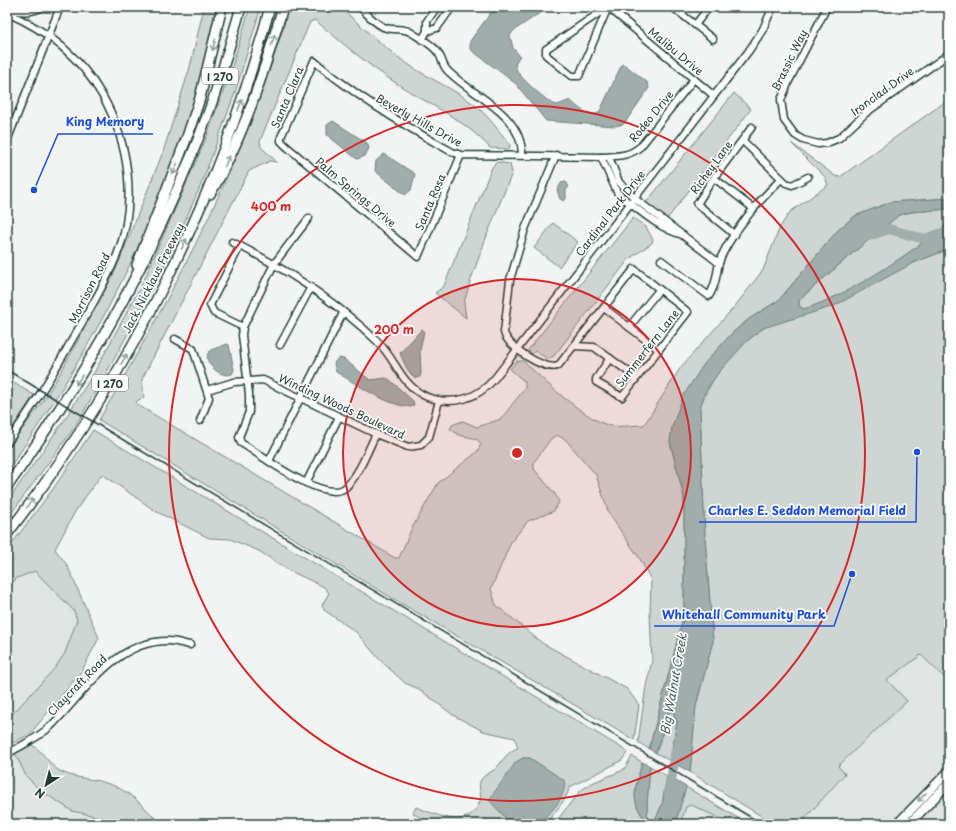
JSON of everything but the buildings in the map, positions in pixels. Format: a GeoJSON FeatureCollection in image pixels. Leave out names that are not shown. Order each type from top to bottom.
{"type":"FeatureCollection","features":[{"type":"Feature","properties":{"kind":"highway"},"geometry":{"type":"LineString","coordinates":[[132,284],[138,260],[166,193],[198,105],[222,7]]}},
{"type":"Feature","properties":{"kind":"highway","name":"Jack Nicklaus Freeway"},"geometry":{"type":"LineString","coordinates":[[7,487],[95,354],[132,284],[164,218],[196,144],[209,109],[241,7]]}},
{"type":"Feature","properties":{"kind":"highway","name":"Jack Nicklaus Freeway"},"geometry":{"type":"LineString","coordinates":[[7,534],[61,461],[118,370],[152,307],[195,220],[242,100],[270,7]]}},
{"type":"Feature","properties":{"kind":"highway"},"geometry":{"type":"LineString","coordinates":[[195,220],[220,178],[248,111],[263,73],[283,7]]}},
{"type":"Feature","properties":{"kind":"main road"},"geometry":{"type":"LineString","coordinates":[[897,824],[949,771]]}},
{"type":"Feature","properties":{"kind":"main road"},"geometry":{"type":"LineString","coordinates":[[909,824],[949,783]]}},
{"type":"Feature","properties":{"kind":"street"},"geometry":{"type":"LineString","coordinates":[[7,10],[26,12],[34,11],[42,7]]}},
{"type":"Feature","properties":{"kind":"street"},"geometry":{"type":"LineString","coordinates":[[7,141],[60,7]]}},
{"type":"Feature","properties":{"kind":"street"},"geometry":{"type":"LineString","coordinates":[[360,7],[382,26],[391,29],[403,28],[436,50],[446,69],[502,113],[515,131],[522,148],[522,155]]}},
{"type":"Feature","properties":{"kind":"street"},"geometry":{"type":"LineString","coordinates":[[422,40],[427,31],[427,20],[437,7]]}},
{"type":"Feature","properties":{"kind":"street"},"geometry":{"type":"LineString","coordinates":[[427,31],[437,28],[452,7]]}},
{"type":"Feature","properties":{"kind":"street"},"geometry":{"type":"LineString","coordinates":[[608,7],[579,76],[572,76],[546,55],[546,49],[608,7]]}},
{"type":"Feature","properties":{"kind":"street","name":"Malibu Drive"},"geometry":{"type":"LineString","coordinates":[[608,7],[713,95]]}},
{"type":"Feature","properties":{"kind":"street"},"geometry":{"type":"LineString","coordinates":[[695,25],[709,7]]}},
{"type":"Feature","properties":{"kind":"street","name":"Cardinal Park Drive"},"geometry":{"type":"LineString","coordinates":[[439,401],[458,401],[482,391],[495,378],[751,47],[762,31],[774,7]]}},
{"type":"Feature","properties":{"kind":"street","name":"Brassic Way"},"geometry":{"type":"LineString","coordinates":[[803,140],[795,135],[784,120],[781,100],[789,81],[827,7]]}},
{"type":"Feature","properties":{"kind":"street"},"geometry":{"type":"LineString","coordinates":[[675,9],[713,39]]}},
{"type":"Feature","properties":{"kind":"street","name":"Morrison Road"},"geometry":{"type":"LineString","coordinates":[[7,13],[48,35],[70,54],[85,70],[108,106],[124,152],[128,179],[128,207],[118,254],[108,275],[59,363],[7,443]]}},
{"type":"Feature","properties":{"kind":"street","name":"Ironclad Drive"},"geometry":{"type":"LineString","coordinates":[[803,140],[818,144],[827,143],[839,138],[867,112],[949,54]]}},
{"type":"Feature","properties":{"kind":"street","name":"Beverly Hills Drive"},"geometry":{"type":"LineString","coordinates":[[314,61],[346,87],[376,108],[452,152],[461,155],[617,156]]}},
{"type":"Feature","properties":{"kind":"street","name":"Santa Clara"},"geometry":{"type":"LineString","coordinates":[[281,141],[282,132],[314,61]]}},
{"type":"Feature","properties":{"kind":"street","name":"Rodeo Drive"},"geometry":{"type":"LineString","coordinates":[[617,156],[630,154],[640,146],[694,78]]}},
{"type":"Feature","properties":{"kind":"street","name":"Richey Lane"},"geometry":{"type":"LineString","coordinates":[[735,235],[697,204],[714,178],[752,127]]}},
{"type":"Feature","properties":{"kind":"street","name":"Palm Springs Drive"},"geometry":{"type":"LineString","coordinates":[[281,141],[418,257]]}},
{"type":"Feature","properties":{"kind":"street","name":"Richey Lane"},"geometry":{"type":"LineString","coordinates":[[743,141],[780,179]]}},
{"type":"Feature","properties":{"kind":"street","name":"Santa Rosa"},"geometry":{"type":"LineString","coordinates":[[418,257],[461,155]]}},
{"type":"Feature","properties":{"kind":"street"},"geometry":{"type":"LineString","coordinates":[[556,155],[525,229],[510,280],[504,332],[505,338],[517,349],[543,366],[558,366],[634,269],[659,290],[630,327]]}},
{"type":"Feature","properties":{"kind":"street"},"geometry":{"type":"LineString","coordinates":[[600,157],[617,192],[632,200]]}},
{"type":"Feature","properties":{"kind":"street"},"geometry":{"type":"LineString","coordinates":[[609,157],[619,182],[632,200],[659,224],[674,233],[686,236],[719,263]]}},
{"type":"Feature","properties":{"kind":"street"},"geometry":{"type":"LineString","coordinates":[[661,260],[709,296],[717,282],[719,263],[735,235],[754,209],[780,179],[790,185],[808,177]]}},
{"type":"Feature","properties":{"kind":"street"},"geometry":{"type":"LineString","coordinates":[[714,178],[754,209]]}},
{"type":"Feature","properties":{"kind":"street"},"geometry":{"type":"LineString","coordinates":[[309,218],[274,264],[243,327],[242,335],[248,380],[249,412],[239,437],[241,443],[306,484],[318,489],[338,491],[345,488],[357,473],[376,434]]}},
{"type":"Feature","properties":{"kind":"street"},"geometry":{"type":"LineString","coordinates":[[232,242],[274,264],[311,287],[383,347],[410,385],[420,393],[439,401]]}},
{"type":"Feature","properties":{"kind":"street"},"geometry":{"type":"LineString","coordinates":[[240,246],[210,305],[214,313],[243,327]]}},
{"type":"Feature","properties":{"kind":"street"},"geometry":{"type":"LineString","coordinates":[[280,345],[311,287]]}},
{"type":"Feature","properties":{"kind":"street","name":"Summerfern Lane"},"geometry":{"type":"LineString","coordinates":[[610,358],[596,379],[596,382],[622,397],[636,377],[688,312],[659,290]]}},
{"type":"Feature","properties":{"kind":"street"},"geometry":{"type":"LineString","coordinates":[[604,308],[658,349]]}},
{"type":"Feature","properties":{"kind":"street"},"geometry":{"type":"LineString","coordinates":[[269,461],[343,313]]}},
{"type":"Feature","properties":{"kind":"street"},"geometry":{"type":"LineString","coordinates":[[175,339],[193,349],[207,390],[209,402],[200,421]]}},
{"type":"Feature","properties":{"kind":"street"},"geometry":{"type":"LineString","coordinates":[[574,346],[594,347],[636,377]]}},
{"type":"Feature","properties":{"kind":"street","name":"Winding Woods Boulevard"},"geometry":{"type":"LineString","coordinates":[[207,390],[248,380],[263,380],[376,434],[403,446],[413,447],[420,445],[429,437],[439,401]]}},
{"type":"Feature","properties":{"kind":"street"},"geometry":{"type":"LineString","coordinates":[[306,484],[339,417]]}},
{"type":"Feature","properties":{"kind":"street","name":"Claycraft Road"},"geometry":{"type":"LineString","coordinates":[[7,754],[37,738],[50,727],[98,675],[117,658],[143,644],[169,641],[190,645]]}},
{"type":"Feature","properties":{"kind":"shaded area"},"geometry":{"type":"Polygon","coordinates":[[[204,7],[217,7],[202,70],[184,131],[162,191],[137,250],[77,363],[43,418],[7,471],[7,450],[43,401],[61,372],[116,269],[163,152],[190,67],[204,7]]]}},
{"type":"Feature","properties":{"kind":"shaded area"},"geometry":{"type":"Polygon","coordinates":[[[250,7],[261,7],[235,93],[203,180],[169,257],[112,363],[74,428],[7,519],[7,502],[65,419],[95,371],[142,284],[205,141],[230,73],[250,7]]]}},
{"type":"Feature","properties":{"kind":"shaded area"},"geometry":{"type":"Polygon","coordinates":[[[289,7],[340,7],[396,56],[459,94],[481,110],[510,145],[509,149],[490,148],[458,121],[411,93],[377,70],[315,20],[310,22],[260,141],[261,147],[277,162],[270,161],[249,171],[142,379],[144,397],[137,401],[136,404],[395,558],[399,558],[412,528],[438,483],[477,452],[481,444],[477,439],[459,435],[450,429],[452,425],[463,421],[477,427],[501,419],[525,388],[525,382],[510,369],[517,361],[524,361],[541,378],[574,406],[597,420],[611,426],[644,425],[681,367],[736,305],[763,270],[780,227],[790,212],[828,185],[825,177],[791,143],[835,176],[840,177],[949,99],[949,198],[891,202],[855,216],[838,230],[779,300],[749,319],[731,334],[670,442],[684,497],[684,615],[649,749],[638,742],[646,686],[652,661],[650,614],[651,580],[640,559],[609,514],[596,475],[565,439],[556,435],[550,440],[534,462],[534,469],[555,494],[559,502],[554,511],[528,521],[511,542],[491,589],[496,605],[542,643],[627,689],[639,705],[634,740],[370,585],[99,420],[155,321],[208,220],[253,115],[289,7]]]}},
{"type":"Feature","properties":{"kind":"shaded area"},"geometry":{"type":"Polygon","coordinates":[[[734,93],[751,109],[668,218],[663,217],[645,204],[734,93]]]}},
{"type":"Feature","properties":{"kind":"shaded area"},"geometry":{"type":"Polygon","coordinates":[[[497,162],[510,164],[512,173],[470,282],[464,303],[466,318],[435,293],[444,286],[492,167],[497,162]]]}},
{"type":"Feature","properties":{"kind":"shaded area"},"geometry":{"type":"Polygon","coordinates":[[[949,209],[949,223],[916,248],[880,272],[822,303],[804,309],[799,306],[799,300],[899,215],[911,212],[949,209]]]}},
{"type":"Feature","properties":{"kind":"shaded area"},"geometry":{"type":"Polygon","coordinates":[[[633,218],[646,227],[653,240],[652,243],[629,259],[554,356],[548,359],[535,351],[532,354],[528,350],[633,218]]]}},
{"type":"Feature","properties":{"kind":"shaded area"},"geometry":{"type":"Polygon","coordinates":[[[553,223],[578,242],[559,267],[534,248],[553,223]]]}},
{"type":"Feature","properties":{"kind":"shaded area"},"geometry":{"type":"Polygon","coordinates":[[[949,249],[949,682],[921,655],[887,680],[907,701],[838,766],[845,774],[800,824],[774,824],[690,772],[696,706],[713,641],[705,538],[700,408],[710,385],[724,364],[742,346],[765,327],[801,314],[893,272],[949,249]]]}},
{"type":"Feature","properties":{"kind":"shaded area"},"geometry":{"type":"Polygon","coordinates":[[[7,379],[34,395],[7,436],[7,379]]]}},
{"type":"Feature","properties":{"kind":"shaded area"},"geometry":{"type":"Polygon","coordinates":[[[93,430],[625,750],[627,753],[622,760],[570,787],[565,799],[546,824],[538,824],[554,808],[530,758],[523,758],[516,762],[493,803],[511,824],[430,824],[413,813],[416,807],[453,819],[469,816],[475,810],[480,801],[481,779],[496,768],[509,753],[518,748],[515,738],[483,731],[453,715],[419,689],[405,683],[380,660],[356,632],[324,610],[322,605],[329,593],[324,587],[288,570],[259,551],[230,539],[209,538],[157,512],[102,474],[76,510],[55,549],[67,565],[99,638],[81,672],[30,734],[13,743],[7,738],[7,720],[55,668],[65,653],[77,620],[74,611],[35,571],[17,578],[7,588],[7,550],[53,489],[93,430]]]}},
{"type":"Feature","properties":{"kind":"shaded area"},"geometry":{"type":"Polygon","coordinates":[[[35,570],[74,611],[77,620],[65,653],[55,668],[7,720],[7,588],[17,578],[35,570]]]}},
{"type":"Feature","properties":{"kind":"shaded area"},"geometry":{"type":"Polygon","coordinates":[[[921,655],[949,682],[949,824],[800,824],[845,775],[838,766],[907,701],[887,681],[921,655]]]}},
{"type":"Feature","properties":{"kind":"shaded area"},"geometry":{"type":"Polygon","coordinates":[[[669,712],[673,712],[677,722],[670,761],[656,753],[669,712]]]}},
{"type":"Feature","properties":{"kind":"shaded area"},"geometry":{"type":"Polygon","coordinates":[[[7,738],[13,743],[15,753],[72,811],[104,818],[113,824],[7,824],[7,738]]]}},
{"type":"Feature","properties":{"kind":"shaded area"},"geometry":{"type":"Polygon","coordinates":[[[32,745],[39,750],[54,767],[63,773],[103,782],[120,789],[135,799],[161,824],[113,824],[104,818],[72,811],[40,790],[26,776],[15,753],[32,745]]]}},
{"type":"Feature","properties":{"kind":"shaded area"},"geometry":{"type":"Polygon","coordinates":[[[632,756],[642,762],[636,785],[635,798],[640,812],[645,819],[643,824],[554,824],[580,791],[592,783],[621,771],[625,768],[632,756]]]}},
{"type":"Feature","properties":{"kind":"shaded area"},"geometry":{"type":"Polygon","coordinates":[[[650,766],[667,776],[662,805],[653,824],[647,824],[647,804],[650,766]]]}},
{"type":"Feature","properties":{"kind":"shaded area"},"geometry":{"type":"Polygon","coordinates":[[[686,787],[748,824],[732,824],[691,805],[686,807],[680,824],[675,824],[686,787]]]}},
{"type":"Feature","properties":{"kind":"shaded area"},"geometry":{"type":"Polygon","coordinates":[[[691,805],[732,824],[680,824],[686,807],[691,805]]]}},
{"type":"Feature","properties":{"kind":"water"},"geometry":{"type":"Polygon","coordinates":[[[495,7],[549,7],[513,31],[510,36],[513,48],[520,56],[515,65],[518,72],[532,88],[553,104],[558,105],[570,100],[579,108],[591,114],[599,113],[622,64],[647,82],[649,88],[624,124],[615,126],[546,121],[516,84],[470,49],[470,41],[495,7]]]}},
{"type":"Feature","properties":{"kind":"water"},"geometry":{"type":"Polygon","coordinates":[[[333,121],[367,143],[369,148],[365,156],[357,159],[327,135],[327,125],[333,121]]]}},
{"type":"Feature","properties":{"kind":"water"},"geometry":{"type":"Polygon","coordinates":[[[384,154],[415,174],[411,190],[405,195],[375,171],[376,161],[384,154]]]}},
{"type":"Feature","properties":{"kind":"water"},"geometry":{"type":"Polygon","coordinates":[[[562,182],[566,182],[569,187],[566,190],[566,199],[564,201],[560,199],[557,190],[562,182]]]}},
{"type":"Feature","properties":{"kind":"water"},"geometry":{"type":"Polygon","coordinates":[[[949,198],[949,209],[911,212],[899,215],[799,300],[799,306],[804,309],[822,303],[860,284],[898,260],[949,223],[949,249],[915,262],[834,306],[763,328],[747,341],[718,373],[705,392],[700,408],[705,538],[713,641],[696,706],[690,772],[670,761],[677,722],[673,712],[669,712],[656,753],[649,749],[684,615],[684,497],[670,442],[672,427],[683,396],[704,364],[731,334],[749,319],[779,300],[838,230],[855,216],[891,202],[949,198]]]}},
{"type":"Feature","properties":{"kind":"water"},"geometry":{"type":"Polygon","coordinates":[[[422,329],[424,331],[420,351],[421,373],[420,377],[416,378],[408,370],[400,353],[422,329]]]}},
{"type":"Feature","properties":{"kind":"water"},"geometry":{"type":"Polygon","coordinates":[[[227,344],[229,345],[234,370],[232,374],[227,375],[216,371],[209,363],[207,358],[211,350],[227,344]]]}},
{"type":"Feature","properties":{"kind":"water"},"geometry":{"type":"Polygon","coordinates":[[[338,358],[344,359],[370,380],[386,378],[390,380],[413,401],[414,405],[411,407],[402,406],[382,399],[336,372],[334,363],[338,358]]]}},
{"type":"Feature","properties":{"kind":"water"},"geometry":{"type":"Polygon","coordinates":[[[523,758],[530,758],[565,781],[560,800],[538,824],[511,824],[489,800],[516,762],[523,758]]]}},
{"type":"Feature","properties":{"kind":"water"},"geometry":{"type":"Polygon","coordinates":[[[642,762],[650,766],[647,824],[643,824],[645,819],[640,812],[635,798],[636,785],[642,762]]]}},
{"type":"Feature","properties":{"kind":"water"},"geometry":{"type":"Polygon","coordinates":[[[667,776],[686,787],[675,824],[653,824],[662,805],[667,776]]]}},
{"type":"Feature","properties":{"kind":"waterway","name":"Big Walnut Creek"},"geometry":{"type":"LineString","coordinates":[[865,237],[889,229],[924,239],[949,231]]}},
{"type":"Feature","properties":{"kind":"waterway","name":"Big Walnut Creek"},"geometry":{"type":"LineString","coordinates":[[669,792],[676,750]]}},
{"type":"Feature","properties":{"kind":"railway"},"geometry":{"type":"LineString","coordinates":[[7,370],[762,824]]}},
{"type":"Feature","properties":{"kind":"place","name":"King Memory"},"geometry":{"type":"Point","coordinates":[34,190]}},
{"type":"Feature","properties":{"kind":"place","name":"Charles E. Seddon Memorial Field"},"geometry":{"type":"Point","coordinates":[917,452]}},
{"type":"Feature","properties":{"kind":"place","name":"Whitehall Community Park"},"geometry":{"type":"Point","coordinates":[852,574]}}]}
